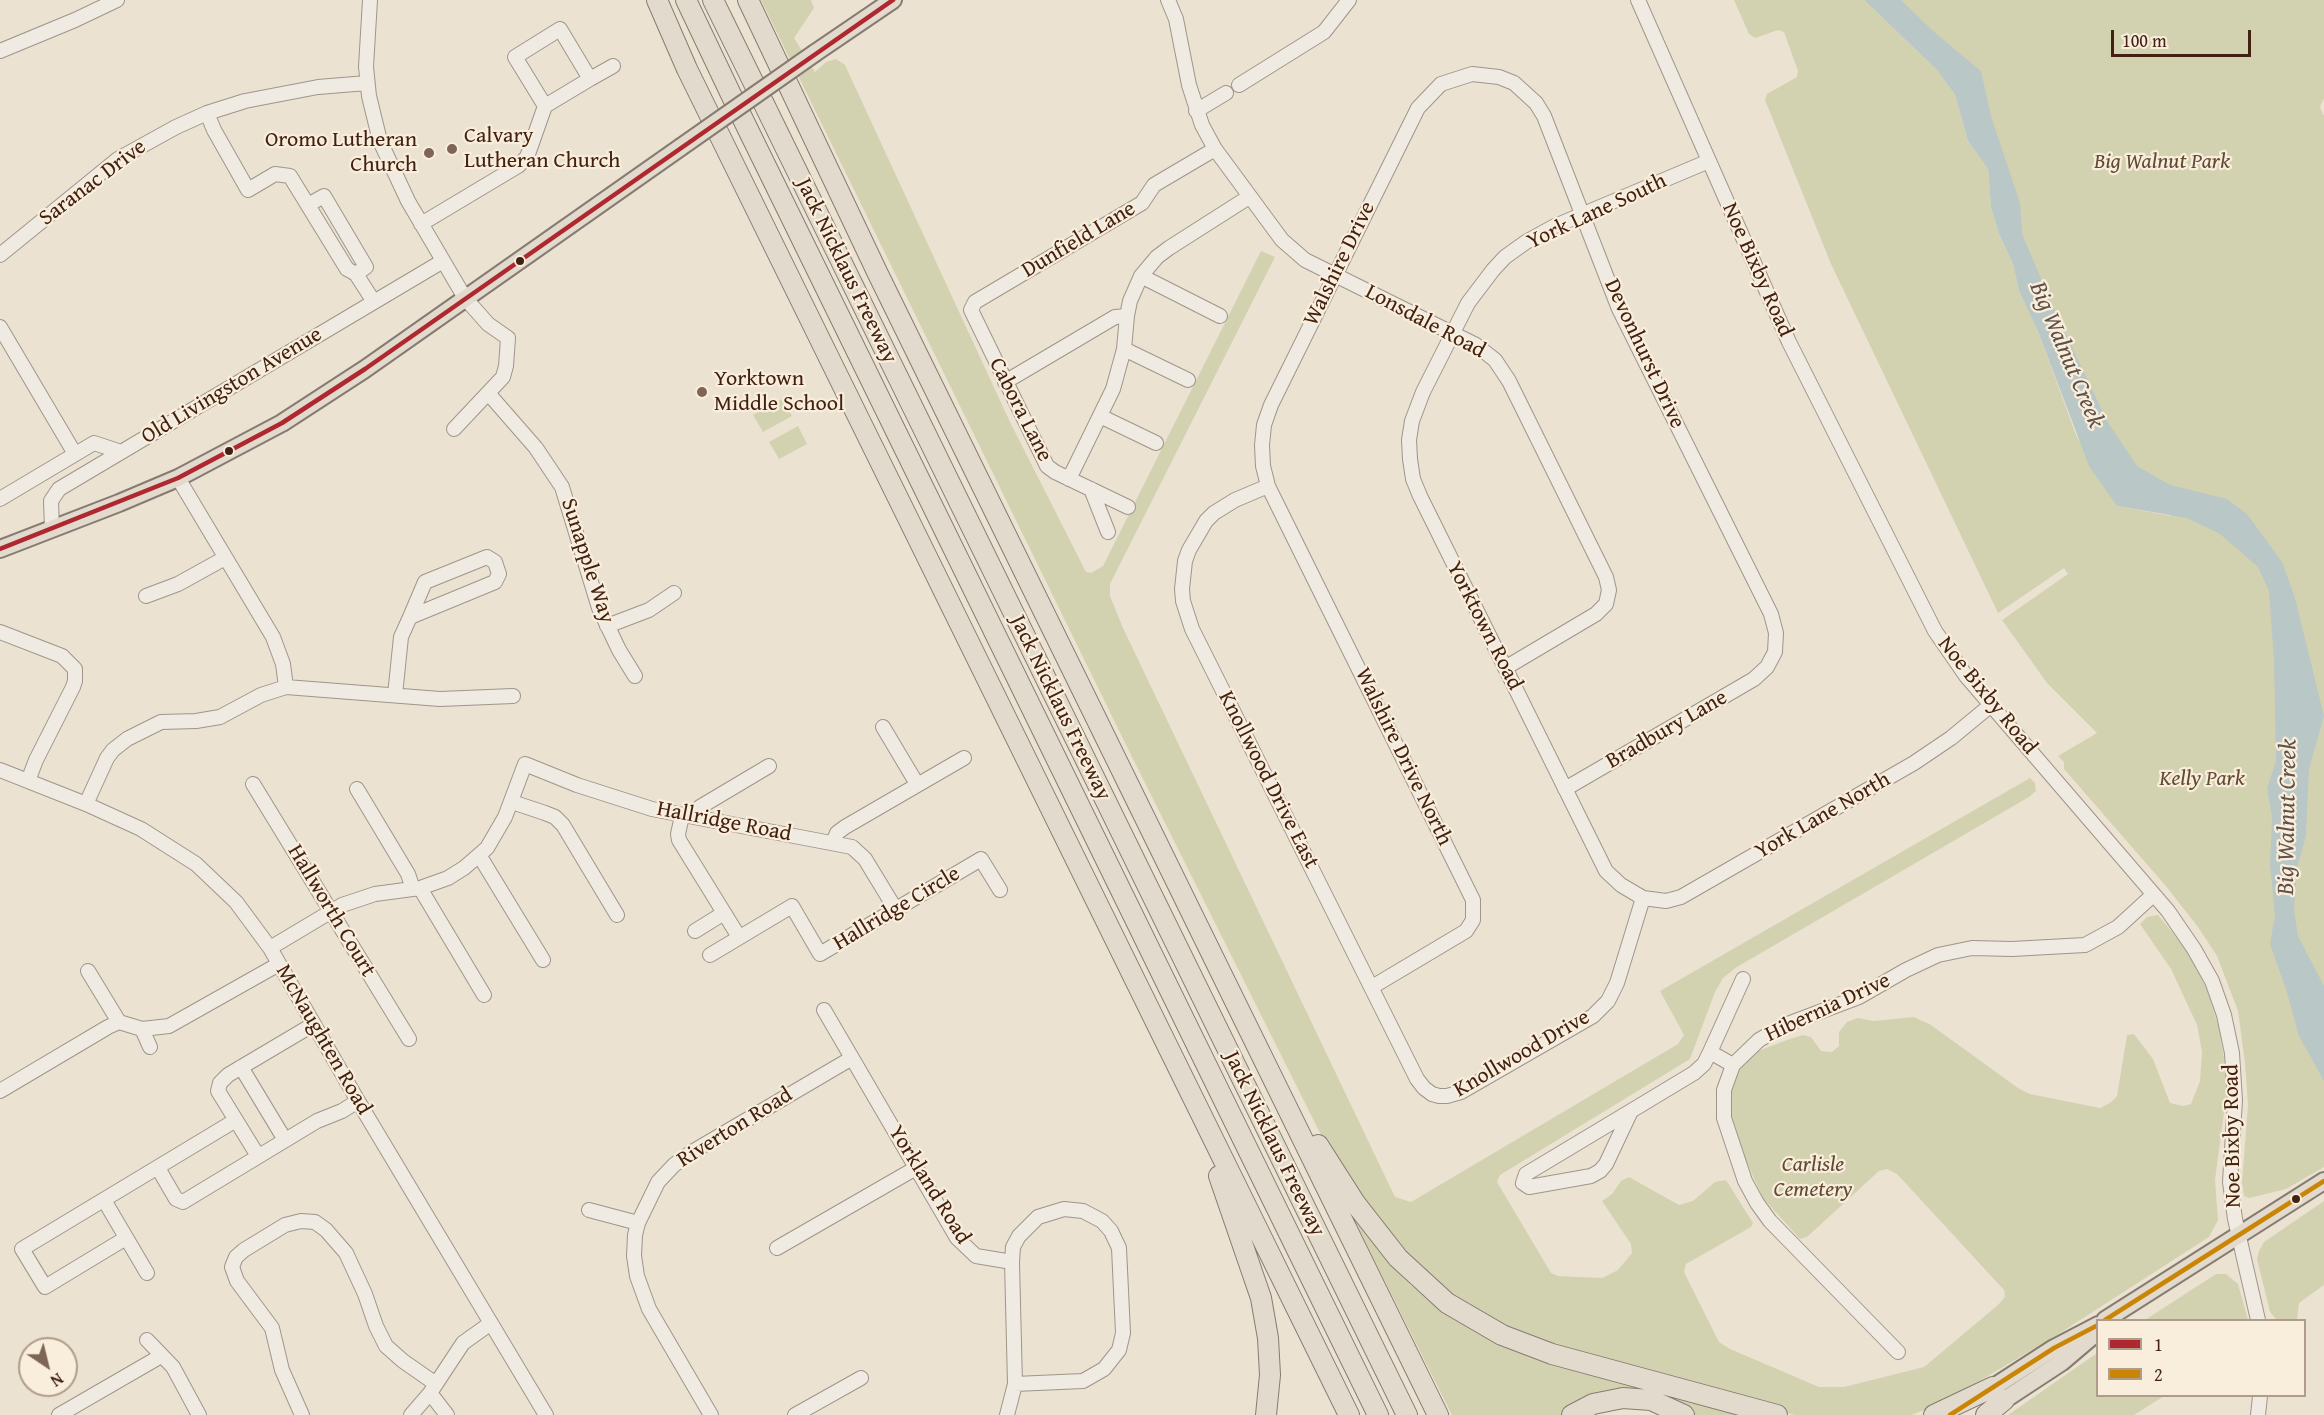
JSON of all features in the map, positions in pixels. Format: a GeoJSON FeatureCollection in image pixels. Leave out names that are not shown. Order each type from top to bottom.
{"type":"FeatureCollection","features":[{"type":"Feature","properties":{"kind":"highway"},"geometry":{"type":"LineString","coordinates":[[657,0],[698,90],[1348,1415]]}},
{"type":"Feature","properties":{"kind":"highway","name":"Jack Nicklaus Freeway"},"geometry":{"type":"LineString","coordinates":[[686,0],[1378,1415]]}},
{"type":"Feature","properties":{"kind":"highway","name":"Jack Nicklaus Freeway"},"geometry":{"type":"LineString","coordinates":[[713,0],[1407,1415]]}},
{"type":"Feature","properties":{"kind":"highway"},"geometry":{"type":"LineString","coordinates":[[748,0],[884,285],[1438,1415]]}},
{"type":"Feature","properties":{"kind":"highway"},"geometry":{"type":"LineString","coordinates":[[1268,1067],[1355,1203],[1398,1258],[1447,1303],[1502,1335],[1552,1354],[1777,1415]]}},
{"type":"Feature","properties":{"kind":"highway"},"geometry":{"type":"LineString","coordinates":[[1199,1111],[1205,1139],[1261,1298],[1268,1338],[1270,1375],[1266,1415]]}},
{"type":"Feature","properties":{"kind":"highway"},"geometry":{"type":"LineString","coordinates":[[1935,1415],[1999,1394]]}},
{"type":"Feature","properties":{"kind":"highway"},"geometry":{"type":"LineString","coordinates":[[1986,1415],[1999,1394]]}},
{"type":"Feature","properties":{"kind":"highway"},"geometry":{"type":"LineString","coordinates":[[1572,1415],[1593,1404],[1623,1398],[1651,1400],[1684,1415]]}},
{"type":"Feature","properties":{"kind":"main road"},"geometry":{"type":"LineString","coordinates":[[0,549],[119,504],[178,478],[234,450],[325,396],[815,52],[893,0]]}},
{"type":"Feature","properties":{"kind":"main road"},"geometry":{"type":"LineString","coordinates":[[2112,1318],[2324,1181]]}},
{"type":"Feature","properties":{"kind":"main road"},"geometry":{"type":"LineString","coordinates":[[1981,1415],[1999,1394],[2054,1348],[2096,1326]]}},
{"type":"Feature","properties":{"kind":"main road"},"geometry":{"type":"LineString","coordinates":[[1950,1415],[1999,1394],[2062,1362],[2096,1333]]}},
{"type":"Feature","properties":{"kind":"street"},"geometry":{"type":"LineString","coordinates":[[0,51],[75,21],[117,0]]}},
{"type":"Feature","properties":{"kind":"street"},"geometry":{"type":"LineString","coordinates":[[370,0],[366,37],[367,83],[380,141],[399,185],[465,298],[488,324],[507,338],[506,366],[503,377],[454,429]]}},
{"type":"Feature","properties":{"kind":"street","name":"Lonsdale Road"},"geometry":{"type":"LineString","coordinates":[[1168,0],[1176,19],[1196,111],[1215,149],[1273,230],[1305,260],[1453,333],[1487,352],[1503,370],[1606,577],[1610,590],[1606,604],[1596,614],[1505,668]]}},
{"type":"Feature","properties":{"kind":"street"},"geometry":{"type":"LineString","coordinates":[[1239,86],[1324,32],[1349,0]]}},
{"type":"Feature","properties":{"kind":"street","name":"Noe Bixby Road"},"geometry":{"type":"LineString","coordinates":[[1638,0],[1789,342],[1921,606],[1950,655],[2154,895],[2194,950],[2216,992],[2224,1015],[2234,1075],[2230,1182],[2258,1319]]}},
{"type":"Feature","properties":{"kind":"street"},"geometry":{"type":"LineString","coordinates":[[545,106],[515,57],[560,29],[590,79]]}},
{"type":"Feature","properties":{"kind":"street"},"geometry":{"type":"LineString","coordinates":[[421,224],[523,162],[530,151],[545,106],[613,66]]}},
{"type":"Feature","properties":{"kind":"street","name":"Devonhurst Drive"},"geometry":{"type":"LineString","coordinates":[[1472,74],[1499,77],[1514,83],[1536,103],[1544,116],[1620,309],[1771,614],[1776,633],[1775,652],[1767,668]]}},
{"type":"Feature","properties":{"kind":"street","name":"Walshire Drive"},"geometry":{"type":"LineString","coordinates":[[1268,486],[1263,466],[1262,445],[1271,405],[1335,274],[1418,108],[1441,84],[1472,74]]}},
{"type":"Feature","properties":{"kind":"street","name":"Saranac Drive"},"geometry":{"type":"LineString","coordinates":[[0,255],[118,159],[146,142],[207,113],[239,102],[318,87],[367,83]]}},
{"type":"Feature","properties":{"kind":"street"},"geometry":{"type":"LineString","coordinates":[[1196,111],[1226,93]]}},
{"type":"Feature","properties":{"kind":"street"},"geometry":{"type":"LineString","coordinates":[[207,113],[214,130],[248,190],[275,174],[290,176],[347,269],[356,274],[374,302]]}},
{"type":"Feature","properties":{"kind":"street","name":"Dunfield Lane"},"geometry":{"type":"LineString","coordinates":[[971,310],[975,302],[1142,203],[1154,185],[1215,149]]}},
{"type":"Feature","properties":{"kind":"street","name":"York Lane South"},"geometry":{"type":"LineString","coordinates":[[1453,333],[1480,286],[1505,258],[1542,232],[1582,213],[1709,161]]}},
{"type":"Feature","properties":{"kind":"street"},"geometry":{"type":"LineString","coordinates":[[1069,478],[1113,389],[1124,349],[1126,316],[1141,276],[1157,257],[1169,248],[1249,197]]}},
{"type":"Feature","properties":{"kind":"street","name":"Old Livingston Avenue"},"geometry":{"type":"LineString","coordinates":[[52,529],[51,501],[55,492],[442,261]]}},
{"type":"Feature","properties":{"kind":"street"},"geometry":{"type":"LineString","coordinates":[[1141,276],[1220,316]]}},
{"type":"Feature","properties":{"kind":"street","name":"Cabora Lane"},"geometry":{"type":"LineString","coordinates":[[971,310],[1047,466],[1128,507]]}},
{"type":"Feature","properties":{"kind":"street"},"geometry":{"type":"LineString","coordinates":[[1005,382],[1115,317],[1126,316]]}},
{"type":"Feature","properties":{"kind":"street"},"geometry":{"type":"LineString","coordinates":[[0,327],[75,454]]}},
{"type":"Feature","properties":{"kind":"street","name":"Yorktown Road"},"geometry":{"type":"LineString","coordinates":[[1453,333],[1423,392],[1412,421],[1409,440],[1413,479],[1606,870],[1621,885],[1643,898]]}},
{"type":"Feature","properties":{"kind":"street"},"geometry":{"type":"LineString","coordinates":[[1124,349],[1188,380]]}},
{"type":"Feature","properties":{"kind":"street","name":"Sunapple Way"},"geometry":{"type":"LineString","coordinates":[[488,393],[529,439],[562,487],[599,608],[635,676]]}},
{"type":"Feature","properties":{"kind":"street"},"geometry":{"type":"LineString","coordinates":[[1101,416],[1156,443]]}},
{"type":"Feature","properties":{"kind":"street"},"geometry":{"type":"LineString","coordinates":[[0,499],[94,443],[122,452]]}},
{"type":"Feature","properties":{"kind":"street"},"geometry":{"type":"LineString","coordinates":[[178,478],[279,650],[286,687]]}},
{"type":"Feature","properties":{"kind":"street","name":"Walshire Drive North"},"geometry":{"type":"LineString","coordinates":[[1268,486],[1473,900],[1473,920],[1466,931],[1372,987]]}},
{"type":"Feature","properties":{"kind":"street","name":"Knollwood Drive East"},"geometry":{"type":"LineString","coordinates":[[1268,486],[1235,500],[1206,521],[1185,561],[1183,602],[1192,628],[1417,1079],[1432,1094]]}},
{"type":"Feature","properties":{"kind":"street"},"geometry":{"type":"LineString","coordinates":[[1091,489],[1108,532]]}},
{"type":"Feature","properties":{"kind":"street"},"geometry":{"type":"LineString","coordinates":[[395,695],[401,637],[410,616],[425,582],[487,557],[495,562],[499,574],[495,582],[410,616]]}},
{"type":"Feature","properties":{"kind":"street"},"geometry":{"type":"LineString","coordinates":[[146,596],[178,584],[225,558]]}},
{"type":"Feature","properties":{"kind":"street"},"geometry":{"type":"LineString","coordinates":[[607,626],[649,610],[674,593]]}},
{"type":"Feature","properties":{"kind":"street"},"geometry":{"type":"LineString","coordinates":[[0,632],[62,656],[75,669],[73,687],[36,760],[28,781]]}},
{"type":"Feature","properties":{"kind":"street","name":"Bradbury Lane"},"geometry":{"type":"LineString","coordinates":[[1565,789],[1754,679],[1767,668]]}},
{"type":"Feature","properties":{"kind":"street"},"geometry":{"type":"LineString","coordinates":[[86,804],[107,758],[127,739],[161,722],[196,721],[220,717],[261,695],[286,687],[440,699],[513,696]]}},
{"type":"Feature","properties":{"kind":"street","name":"York Lane North"},"geometry":{"type":"LineString","coordinates":[[1643,898],[1666,900],[1689,894],[1914,763],[1951,738],[1991,705]]}},
{"type":"Feature","properties":{"kind":"street"},"geometry":{"type":"LineString","coordinates":[[884,727],[917,784]]}},
{"type":"Feature","properties":{"kind":"street"},"geometry":{"type":"LineString","coordinates":[[832,842],[837,833],[845,827],[964,758]]}},
{"type":"Feature","properties":{"kind":"street","name":"Hallridge Road"},"geometry":{"type":"LineString","coordinates":[[512,802],[525,764],[613,798],[689,817],[852,847],[860,853],[896,910]]}},
{"type":"Feature","properties":{"kind":"street"},"geometry":{"type":"LineString","coordinates":[[740,937],[679,840],[678,834],[689,817],[700,807],[769,766]]}},
{"type":"Feature","properties":{"kind":"street","name":"McNaughten Road"},"geometry":{"type":"LineString","coordinates":[[0,770],[86,804],[141,829],[196,864],[236,902],[270,948],[358,1101],[546,1415]]}},
{"type":"Feature","properties":{"kind":"street","name":"Hallworth Court"},"geometry":{"type":"LineString","coordinates":[[253,784],[409,1039]]}},
{"type":"Feature","properties":{"kind":"street"},"geometry":{"type":"LineString","coordinates":[[357,789],[416,889],[484,995]]}},
{"type":"Feature","properties":{"kind":"street"},"geometry":{"type":"LineString","coordinates":[[270,948],[342,904],[366,896],[416,889],[448,878],[487,848],[512,802],[545,813],[563,825],[617,915]]}},
{"type":"Feature","properties":{"kind":"street"},"geometry":{"type":"LineString","coordinates":[[479,855],[543,960]]}},
{"type":"Feature","properties":{"kind":"street","name":"Hallridge Circle"},"geometry":{"type":"LineString","coordinates":[[710,955],[792,906],[820,954],[981,859],[1000,890]]}},
{"type":"Feature","properties":{"kind":"street","name":"Hibernia Drive"},"geometry":{"type":"LineString","coordinates":[[1898,1352],[1770,1221],[1757,1203],[1745,1181],[1724,1118],[1724,1090],[1733,1065],[1759,1040],[1785,1025],[1859,997],[1906,970],[1938,956],[1972,948],[2012,949],[2085,945],[2118,927],[2154,895]]}},
{"type":"Feature","properties":{"kind":"street","name":"Knollwood Drive"},"geometry":{"type":"LineString","coordinates":[[1432,1094],[1447,1096],[1461,1092],[1593,1016],[1608,1001],[1617,982],[1643,898]]}},
{"type":"Feature","properties":{"kind":"street"},"geometry":{"type":"LineString","coordinates":[[695,931],[724,913]]}},
{"type":"Feature","properties":{"kind":"street"},"geometry":{"type":"LineString","coordinates":[[88,971],[119,1022],[141,1029],[161,1028],[176,1023],[279,964]]}},
{"type":"Feature","properties":{"kind":"street"},"geometry":{"type":"LineString","coordinates":[[1631,1111],[1606,1164],[1600,1171],[1591,1176],[1526,1187],[1523,1179],[1526,1174],[1694,1073],[1704,1064],[1743,979]]}},
{"type":"Feature","properties":{"kind":"street","name":"Yorkland Road"},"geometry":{"type":"LineString","coordinates":[[824,1010],[957,1238],[971,1252],[982,1258],[1012,1262]]}},
{"type":"Feature","properties":{"kind":"street"},"geometry":{"type":"LineString","coordinates":[[0,1091],[119,1022]]}},
{"type":"Feature","properties":{"kind":"street"},"geometry":{"type":"LineString","coordinates":[[258,1156],[218,1091],[220,1083],[228,1075],[314,1024]]}},
{"type":"Feature","properties":{"kind":"street"},"geometry":{"type":"LineString","coordinates":[[141,1029],[150,1047]]}},
{"type":"Feature","properties":{"kind":"street"},"geometry":{"type":"LineString","coordinates":[[1710,1052],[1733,1065]]}},
{"type":"Feature","properties":{"kind":"street","name":"Riverton Road"},"geometry":{"type":"LineString","coordinates":[[711,1415],[649,1309],[637,1276],[634,1257],[634,1235],[638,1222],[658,1182],[674,1165],[692,1152],[852,1058]]}},
{"type":"Feature","properties":{"kind":"street"},"geometry":{"type":"LineString","coordinates":[[241,1067],[285,1140]]}},
{"type":"Feature","properties":{"kind":"street"},"geometry":{"type":"LineString","coordinates":[[158,1168],[177,1199],[183,1202],[317,1121],[342,1111],[358,1101]]}},
{"type":"Feature","properties":{"kind":"street"},"geometry":{"type":"LineString","coordinates":[[126,1238],[45,1287],[22,1249],[236,1120]]}},
{"type":"Feature","properties":{"kind":"street"},"geometry":{"type":"LineString","coordinates":[[777,1248],[916,1168]]}},
{"type":"Feature","properties":{"kind":"street"},"geometry":{"type":"LineString","coordinates":[[104,1200],[147,1273]]}},
{"type":"Feature","properties":{"kind":"street"},"geometry":{"type":"LineString","coordinates":[[1007,1415],[1015,1384],[1013,1247],[1028,1225],[1038,1217],[1064,1209],[1083,1211],[1102,1221],[1111,1231],[1121,1256],[1123,1333],[1119,1350],[1098,1374],[1083,1381],[1015,1384]]}},
{"type":"Feature","properties":{"kind":"street"},"geometry":{"type":"LineString","coordinates":[[589,1210],[638,1222]]}},
{"type":"Feature","properties":{"kind":"street"},"geometry":{"type":"LineString","coordinates":[[302,1415],[282,1370],[272,1328],[237,1281],[232,1267],[236,1257],[244,1250],[285,1226],[301,1221],[315,1222],[326,1230],[346,1253],[365,1294],[375,1326],[386,1346],[433,1389],[447,1415]]}},
{"type":"Feature","properties":{"kind":"street"},"geometry":{"type":"LineString","coordinates":[[411,1415],[433,1389],[463,1343],[491,1323]]}},
{"type":"Feature","properties":{"kind":"street"},"geometry":{"type":"LineString","coordinates":[[147,1340],[173,1367],[199,1415]]}},
{"type":"Feature","properties":{"kind":"street"},"geometry":{"type":"LineString","coordinates":[[59,1415],[161,1356]]}},
{"type":"Feature","properties":{"kind":"street"},"geometry":{"type":"LineString","coordinates":[[795,1415],[861,1378]]}},
{"type":"Feature","properties":{"kind":"street"},"geometry":{"type":"LineString","coordinates":[[2258,1415],[2260,1397]]}},
{"type":"Feature","properties":{"kind":"green space","name":"Carlisle Cemetery"},"geometry":{"type":"Polygon","coordinates":[[[761,0],[811,0],[814,8],[794,38],[815,72],[826,62],[836,59],[845,65],[1010,422],[1086,572],[1091,573],[1103,566],[1261,251],[1275,257],[1110,584],[1110,596],[1123,628],[1395,1197],[1411,1202],[1678,1044],[1684,1035],[1660,991],[2030,778],[2035,783],[2036,791],[2029,797],[1737,967],[1723,978],[1715,992],[1690,1059],[1500,1175],[1497,1182],[1551,1273],[1558,1276],[1602,1278],[1618,1270],[1632,1253],[1631,1244],[1602,1201],[1612,1194],[1621,1181],[1629,1177],[1679,1205],[1693,1201],[1715,1182],[1726,1180],[1753,1223],[1751,1227],[1686,1264],[1684,1272],[1719,1342],[1730,1349],[1819,1387],[1844,1387],[1924,1367],[1998,1305],[2005,1297],[2004,1290],[1897,1174],[1887,1169],[1879,1171],[1807,1237],[1800,1239],[1763,1198],[1736,1139],[1727,1101],[1731,1084],[1744,1062],[1758,1051],[1787,1040],[1803,1035],[1811,1037],[1821,1051],[1832,1052],[1839,1046],[1839,1032],[1847,1022],[1858,1018],[1874,1021],[1914,1017],[1931,1025],[2018,1088],[2030,1094],[2100,1108],[2117,1096],[2127,1035],[2134,1034],[2153,1059],[2170,1103],[2183,1106],[2191,1104],[2200,1081],[2202,1052],[2197,1025],[2171,969],[2140,924],[2147,917],[2158,915],[2182,944],[2207,990],[2219,1028],[2226,1071],[2227,1090],[2215,1180],[2218,1220],[2209,1237],[2060,1333],[1941,1404],[1911,1415],[1795,1415],[1534,1344],[1435,1292],[1332,1157],[1130,753],[761,0]]]}},
{"type":"Feature","properties":{"kind":"green space"},"geometry":{"type":"Polygon","coordinates":[[[1734,0],[1864,0],[1937,70],[1955,95],[1968,141],[1988,169],[1991,207],[1999,234],[2013,264],[2019,291],[2039,334],[2076,435],[2117,506],[2171,516],[2136,486],[2013,234],[1986,120],[1882,0],[2324,0],[2324,98],[2320,107],[2324,116],[2324,1167],[2286,1189],[2249,1198],[2244,1196],[2242,1181],[2248,1105],[2245,1063],[2238,1011],[2217,956],[2198,927],[2165,885],[2064,769],[2064,762],[2058,756],[2097,733],[2047,683],[2002,620],[2068,574],[2064,568],[1998,613],[1831,264],[1765,100],[1767,94],[1797,77],[1798,71],[1784,32],[1778,30],[1755,38],[1749,34],[1734,0]]]}},
{"type":"Feature","properties":{"kind":"green space"},"geometry":{"type":"Polygon","coordinates":[[[782,399],[792,416],[763,432],[753,415],[782,399]]]}},
{"type":"Feature","properties":{"kind":"green space"},"geometry":{"type":"Polygon","coordinates":[[[798,426],[807,444],[779,459],[769,442],[798,426]]]}},
{"type":"Feature","properties":{"kind":"green space"},"geometry":{"type":"Polygon","coordinates":[[[2324,1201],[2324,1285],[2299,1303],[2297,1319],[2276,1319],[2270,1312],[2257,1259],[2264,1242],[2324,1201]]]}},
{"type":"Feature","properties":{"kind":"green space"},"geometry":{"type":"Polygon","coordinates":[[[1345,1202],[1369,1238],[1405,1280],[1429,1301],[1476,1332],[1501,1343],[1756,1415],[1691,1415],[1658,1398],[1563,1415],[1452,1415],[1345,1202]]]}},
{"type":"Feature","properties":{"kind":"green space"},"geometry":{"type":"Polygon","coordinates":[[[2216,1274],[2226,1274],[2238,1284],[2248,1319],[2147,1319],[2216,1274]]]}},
{"type":"Feature","properties":{"kind":"green space"},"geometry":{"type":"Polygon","coordinates":[[[2096,1354],[2096,1397],[2162,1397],[2134,1415],[2008,1415],[2096,1354]]]}},
{"type":"Feature","properties":{"kind":"water","name":"Big Walnut Creek"},"geometry":{"type":"Polygon","coordinates":[[[1864,0],[1901,0],[1933,31],[1981,71],[1991,116],[2020,203],[2022,234],[2107,421],[2137,466],[2170,485],[2227,499],[2247,514],[2282,562],[2295,598],[2324,716],[2309,769],[2306,836],[2297,868],[2294,910],[2298,936],[2324,986],[2324,1081],[2299,1036],[2270,944],[2275,915],[2270,865],[2272,817],[2267,788],[2276,761],[2274,660],[2269,591],[2258,567],[2220,534],[2187,518],[2117,506],[2089,466],[2039,334],[2019,291],[2013,264],[1999,234],[1991,207],[1988,169],[1968,141],[1955,95],[1937,70],[1864,0]]]}},
{"type":"Feature","properties":{"kind":"transit line","name":"1"},"geometry":{"type":"LineString","coordinates":[[0,549],[178,478],[282,423],[365,369],[893,0]]}},
{"type":"Feature","properties":{"kind":"transit line","name":"2"},"geometry":{"type":"LineString","coordinates":[[2107,1319],[2324,1181]]}},
{"type":"Feature","properties":{"kind":"transit line","name":"2"},"geometry":{"type":"LineString","coordinates":[[1950,1415],[2054,1348],[2096,1326]]}},
{"type":"Feature","properties":{"kind":"place","name":"Calvary Lutheran Church"},"geometry":{"type":"Point","coordinates":[452,149]}},
{"type":"Feature","properties":{"kind":"place","name":"Oromo Lutheran Church"},"geometry":{"type":"Point","coordinates":[429,153]}},
{"type":"Feature","properties":{"kind":"place","name":"Yorktown Middle School"},"geometry":{"type":"Point","coordinates":[702,392]}},
{"type":"Feature","properties":{"kind":"park label","name":"Big Walnut Park"},"geometry":{"type":"Point","coordinates":[2162,162]}},
{"type":"Feature","properties":{"kind":"park label","name":"Kelly Park"},"geometry":{"type":"Point","coordinates":[2202,779]}}]}
